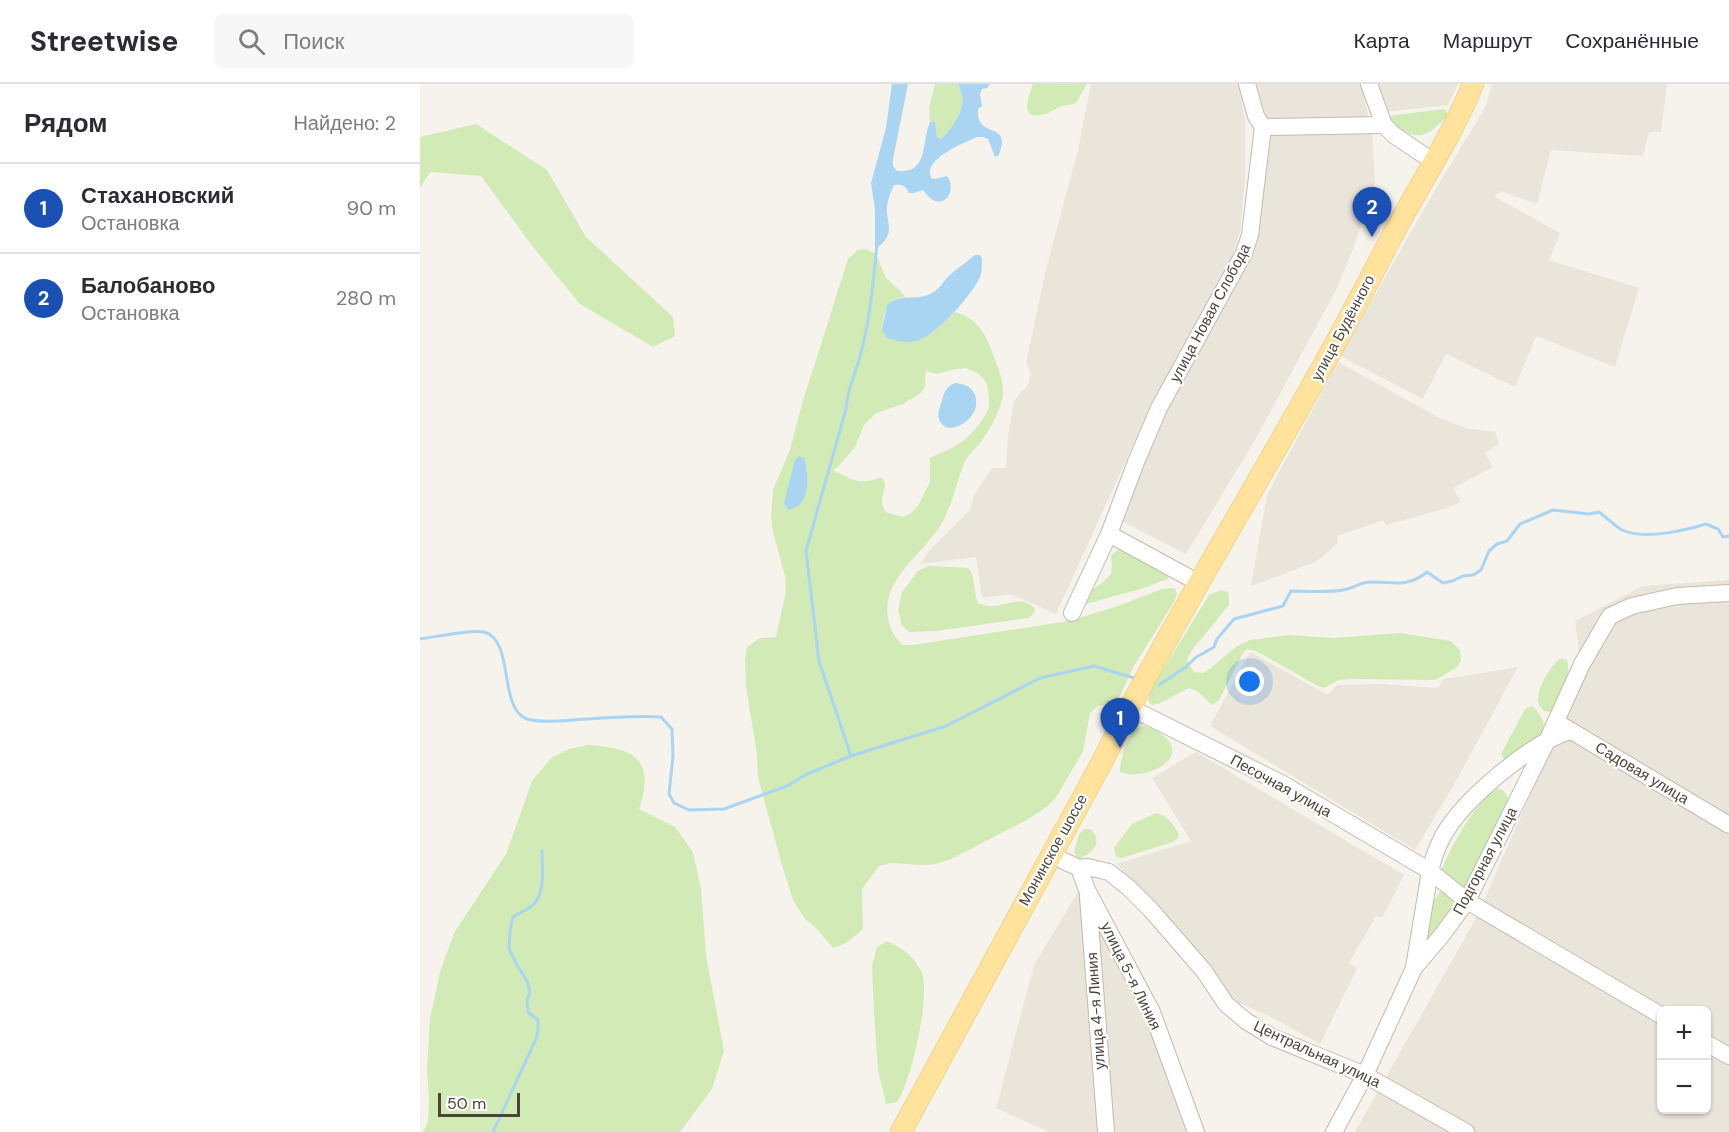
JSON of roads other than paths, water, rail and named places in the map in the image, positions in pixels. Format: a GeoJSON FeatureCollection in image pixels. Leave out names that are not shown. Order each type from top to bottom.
{"type":"FeatureCollection","features":[{"type":"Feature","properties":{"kind":"main road","name":"улица Будённого"},"geometry":{"type":"LineString","coordinates":[[1202,576],[1330,354],[1409,204],[1464,107],[1473,84]]}},
{"type":"Feature","properties":{"kind":"main road","name":"Монинское шоссе"},"geometry":{"type":"LineString","coordinates":[[901,1132],[1129,707],[1202,576]]}},
{"type":"Feature","properties":{"kind":"street","name":"улица Новая Слобода"},"geometry":{"type":"LineString","coordinates":[[1072,613],[1109,534],[1159,408],[1244,253],[1250,235],[1263,128],[1256,116],[1247,84]]}},
{"type":"Feature","properties":{"kind":"street"},"geometry":{"type":"LineString","coordinates":[[1369,84],[1384,125],[1394,135],[1434,162]]}},
{"type":"Feature","properties":{"kind":"street"},"geometry":{"type":"LineString","coordinates":[[1263,128],[1384,125]]}},
{"type":"Feature","properties":{"kind":"street"},"geometry":{"type":"LineString","coordinates":[[1109,534],[1202,576]]}},
{"type":"Feature","properties":{"kind":"street","name":"Подгорная улица"},"geometry":{"type":"LineString","coordinates":[[1334,1132],[1365,1075],[1414,968],[1467,901],[1546,743],[1582,664],[1610,615],[1632,606],[1677,596],[1729,593]]}},
{"type":"Feature","properties":{"kind":"street","name":"Песочная улица"},"geometry":{"type":"LineString","coordinates":[[1129,707],[1281,783],[1430,871],[1467,901]]}},
{"type":"Feature","properties":{"kind":"street","name":"Садовая улица"},"geometry":{"type":"LineString","coordinates":[[1555,721],[1729,825]]}},
{"type":"Feature","properties":{"kind":"street"},"geometry":{"type":"LineString","coordinates":[[1414,968],[1422,908],[1430,871],[1444,835],[1460,813],[1488,785],[1519,760],[1571,731]]}},
{"type":"Feature","properties":{"kind":"street","name":"Центральная улица"},"geometry":{"type":"LineString","coordinates":[[1051,855],[1079,868],[1086,867],[1109,872],[1129,888],[1204,970],[1226,1004],[1246,1021],[1272,1037],[1365,1075],[1467,1132]]}},
{"type":"Feature","properties":{"kind":"street"},"geometry":{"type":"LineString","coordinates":[[1079,868],[1087,890]]}},
{"type":"Feature","properties":{"kind":"street","name":"улица 4-я Линия"},"geometry":{"type":"LineString","coordinates":[[1087,890],[1106,1132]]}},
{"type":"Feature","properties":{"kind":"street","name":"улица 5-я Линия"},"geometry":{"type":"LineString","coordinates":[[1087,890],[1152,1012],[1196,1132]]}},
{"type":"Feature","properties":{"kind":"street"},"geometry":{"type":"LineString","coordinates":[[1467,901],[1657,1013]]}},
{"type":"Feature","properties":{"kind":"street"},"geometry":{"type":"LineString","coordinates":[[1711,1045],[1729,1056]]}},
{"type":"Feature","properties":{"kind":"water"},"geometry":{"type":"Polygon","coordinates":[[[892,84],[908,84],[893,159],[893,166],[897,171],[907,171],[919,162],[930,122],[935,122],[937,137],[941,139],[952,126],[963,103],[958,84],[990,84],[987,88],[982,89],[980,94],[982,106],[978,109],[979,118],[987,128],[998,133],[1002,144],[999,155],[995,157],[988,139],[977,137],[938,158],[930,171],[931,178],[947,176],[951,189],[944,200],[935,201],[923,190],[909,193],[903,186],[894,185],[887,206],[888,236],[877,248],[875,246],[875,210],[871,183],[886,128],[892,84]]]}},
{"type":"Feature","properties":{"kind":"water"},"geometry":{"type":"Polygon","coordinates":[[[975,255],[980,255],[982,259],[980,277],[970,294],[944,322],[919,340],[906,342],[887,338],[882,330],[887,305],[898,299],[921,297],[932,293],[975,255]]]}},
{"type":"Feature","properties":{"kind":"water"},"geometry":{"type":"Polygon","coordinates":[[[955,383],[972,389],[976,396],[976,406],[965,422],[953,428],[947,428],[939,419],[939,412],[946,390],[955,383]]]}},
{"type":"Feature","properties":{"kind":"water"},"geometry":{"type":"Polygon","coordinates":[[[799,456],[804,458],[806,465],[806,489],[801,503],[788,510],[784,503],[795,460],[799,456]]]}},
{"type":"Feature","properties":{"kind":"waterway"},"geometry":{"type":"LineString","coordinates":[[851,756],[819,661],[806,551],[863,346],[871,303],[877,245]]}},
{"type":"Feature","properties":{"kind":"waterway"},"geometry":{"type":"LineString","coordinates":[[1159,685],[1214,647],[1217,639],[1234,619],[1283,606],[1291,591],[1335,591],[1369,582],[1399,583],[1412,581],[1427,572],[1443,583],[1473,575],[1481,570],[1489,551],[1497,544],[1507,541],[1520,524],[1553,510],[1589,514],[1599,512],[1620,529],[1631,533],[1664,533],[1706,524],[1718,529],[1723,537],[1729,536]]}},
{"type":"Feature","properties":{"kind":"waterway"},"geometry":{"type":"LineString","coordinates":[[420,639],[478,631],[494,638],[504,660],[512,702],[518,713],[527,719],[550,721],[661,717],[672,729],[673,756],[669,794],[674,803],[689,810],[724,809],[787,786],[807,774],[851,756],[946,726],[1040,678],[1094,666],[1134,678]]}},
{"type":"Feature","properties":{"kind":"waterway"},"geometry":{"type":"LineString","coordinates":[[493,1132],[536,1039],[538,1030],[538,1020],[528,1012],[527,1000],[530,992],[527,981],[509,949],[513,917],[529,908],[538,898],[542,879],[542,851]]}},
{"type":"Feature","properties":{"kind":"place","name":"Балобаново"},"geometry":{"type":"Point","coordinates":[1372,237]}},
{"type":"Feature","properties":{"kind":"place","name":"Стахановский"},"geometry":{"type":"Point","coordinates":[1120,748]}}]}
